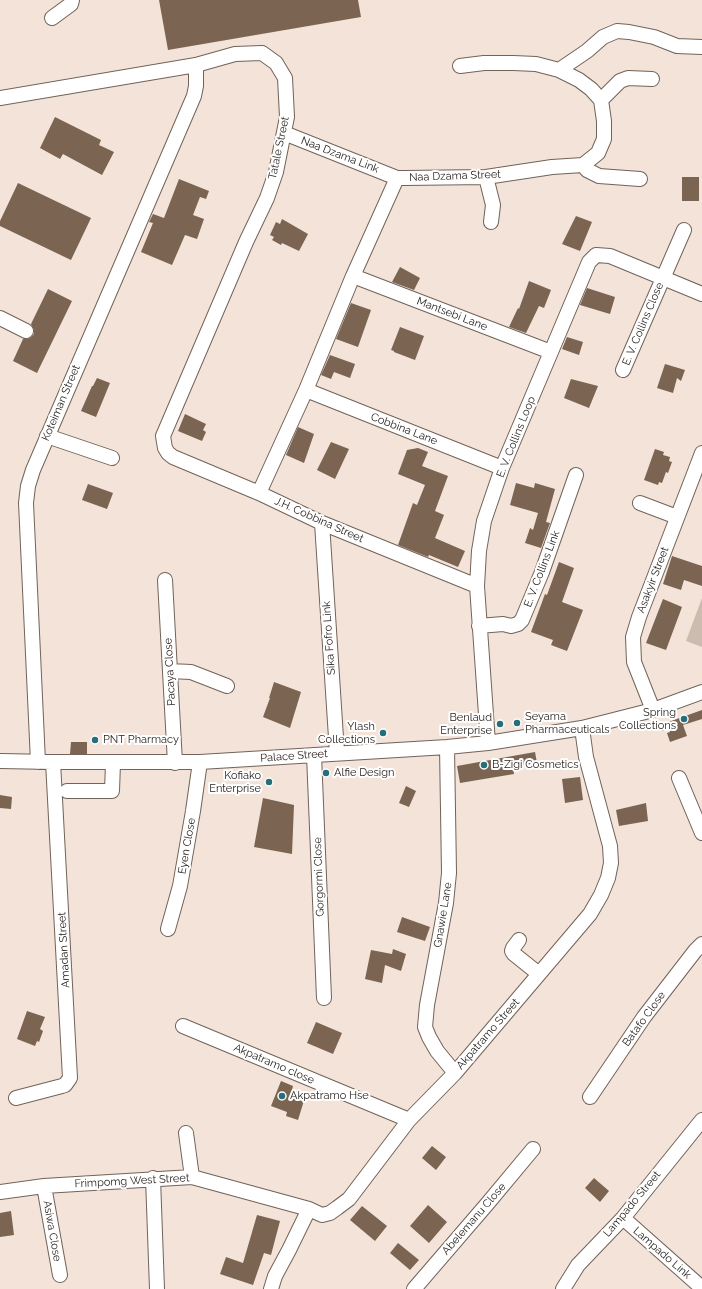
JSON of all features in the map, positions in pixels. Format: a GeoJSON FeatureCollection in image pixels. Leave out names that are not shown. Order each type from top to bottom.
{"type":"FeatureCollection","features":[{"type":"Feature","properties":{"kind":"street"},"geometry":{"type":"LineString","coordinates":[[52,18],[71,4],[72,0]]}},
{"type":"Feature","properties":{"kind":"street"},"geometry":{"type":"LineString","coordinates":[[560,70],[587,51],[603,37],[617,31],[654,37],[677,46],[702,47]]}},
{"type":"Feature","properties":{"kind":"street","name":"Tatale Street"},"geometry":{"type":"LineString","coordinates":[[0,98],[196,65],[235,54],[262,53],[276,63],[285,78],[287,118],[276,172],[267,198],[246,242],[163,436],[166,448]]}},
{"type":"Feature","properties":{"kind":"street"},"geometry":{"type":"LineString","coordinates":[[460,66],[513,62],[536,64],[560,70],[579,80],[591,89],[601,100],[604,121],[604,139],[598,153],[584,165],[586,170],[599,176],[640,179]]}},
{"type":"Feature","properties":{"kind":"street","name":"Koteiman Street"},"geometry":{"type":"LineString","coordinates":[[38,762],[26,503],[28,486],[47,436],[194,96],[196,86],[196,65]]}},
{"type":"Feature","properties":{"kind":"street"},"geometry":{"type":"LineString","coordinates":[[601,100],[620,81],[628,78],[652,79]]}},
{"type":"Feature","properties":{"kind":"street","name":"Naa Dzama Link"},"geometry":{"type":"LineString","coordinates":[[284,133],[397,178]]}},
{"type":"Feature","properties":{"kind":"street","name":"Naa Dzama Street"},"geometry":{"type":"LineString","coordinates":[[259,493],[306,390],[353,276],[397,178],[486,177],[552,167],[584,165]]}},
{"type":"Feature","properties":{"kind":"street"},"geometry":{"type":"LineString","coordinates":[[486,177],[493,205],[491,222]]}},
{"type":"Feature","properties":{"kind":"street","name":"E. V. Collins Close"},"geometry":{"type":"LineString","coordinates":[[623,370],[684,230]]}},
{"type":"Feature","properties":{"kind":"street","name":"E. V. Collins Loop"},"geometry":{"type":"LineString","coordinates":[[488,743],[477,586],[479,551],[484,521],[502,468],[589,262],[596,255],[610,256],[702,294]]}},
{"type":"Feature","properties":{"kind":"street","name":"Mantsebi Lane"},"geometry":{"type":"LineString","coordinates":[[353,276],[551,352]]}},
{"type":"Feature","properties":{"kind":"street"},"geometry":{"type":"LineString","coordinates":[[0,318],[26,331]]}},
{"type":"Feature","properties":{"kind":"street","name":"Cobbina Lane"},"geometry":{"type":"LineString","coordinates":[[306,390],[502,468]]}},
{"type":"Feature","properties":{"kind":"street"},"geometry":{"type":"LineString","coordinates":[[47,436],[112,458]]}},
{"type":"Feature","properties":{"kind":"street","name":"J.H. Cobbina Street"},"geometry":{"type":"LineString","coordinates":[[166,448],[168,453],[173,457],[259,493],[322,524],[477,586]]}},
{"type":"Feature","properties":{"kind":"street","name":"Asakyir Street"},"geometry":{"type":"LineString","coordinates":[[652,710],[634,662],[633,637],[639,617],[702,453]]}},
{"type":"Feature","properties":{"kind":"street","name":"E. V. Collins Link"},"geometry":{"type":"LineString","coordinates":[[479,626],[503,624],[510,626],[518,624],[522,620],[542,572],[576,475]]}},
{"type":"Feature","properties":{"kind":"street"},"geometry":{"type":"LineString","coordinates":[[640,503],[677,517]]}},
{"type":"Feature","properties":{"kind":"street","name":"Sika Fofro Link"},"geometry":{"type":"LineString","coordinates":[[322,524],[336,753]]}},
{"type":"Feature","properties":{"kind":"street","name":"Pacaya Close"},"geometry":{"type":"LineString","coordinates":[[165,580],[174,763]]}},
{"type":"Feature","properties":{"kind":"street"},"geometry":{"type":"LineString","coordinates":[[170,671],[190,672],[227,686]]}},
{"type":"Feature","properties":{"kind":"street","name":"Palace Street"},"geometry":{"type":"LineString","coordinates":[[0,761],[174,763],[446,747],[488,743],[582,728],[652,710],[702,692]]}},
{"type":"Feature","properties":{"kind":"street","name":"Akpatramo Street"},"geometry":{"type":"LineString","coordinates":[[309,1209],[322,1215],[330,1213],[349,1199],[409,1120],[455,1073],[590,914],[602,895],[611,864],[610,846],[586,757],[582,728]]}},
{"type":"Feature","properties":{"kind":"street","name":"Gnawie Lane"},"geometry":{"type":"LineString","coordinates":[[446,747],[449,873],[446,904],[427,1005],[425,1028],[428,1037],[437,1051],[455,1073]]}},
{"type":"Feature","properties":{"kind":"street","name":"Gorgormi Close"},"geometry":{"type":"LineString","coordinates":[[314,755],[324,998]]}},
{"type":"Feature","properties":{"kind":"street","name":"Amadan Street"},"geometry":{"type":"LineString","coordinates":[[16,1098],[66,1085],[70,1078],[53,762]]}},
{"type":"Feature","properties":{"kind":"street"},"geometry":{"type":"LineString","coordinates":[[67,791],[112,791],[113,762]]}},
{"type":"Feature","properties":{"kind":"street","name":"Eyen Close"},"geometry":{"type":"LineString","coordinates":[[168,929],[180,886],[200,762]]}},
{"type":"Feature","properties":{"kind":"street"},"geometry":{"type":"LineString","coordinates":[[679,778],[702,833]]}},
{"type":"Feature","properties":{"kind":"street"},"geometry":{"type":"LineString","coordinates":[[519,940],[512,951],[539,974]]}},
{"type":"Feature","properties":{"kind":"street","name":"Batafo Close"},"geometry":{"type":"LineString","coordinates":[[590,1097],[644,1017],[702,944]]}},
{"type":"Feature","properties":{"kind":"street","name":"Akpatramo close"},"geometry":{"type":"LineString","coordinates":[[183,1026],[409,1120]]}},
{"type":"Feature","properties":{"kind":"street","name":"Lampado Street"},"geometry":{"type":"LineString","coordinates":[[563,1289],[578,1265],[623,1218],[702,1120]]}},
{"type":"Feature","properties":{"kind":"street"},"geometry":{"type":"LineString","coordinates":[[186,1133],[192,1177]]}},
{"type":"Feature","properties":{"kind":"street","name":"Abelemanu Close"},"geometry":{"type":"LineString","coordinates":[[417,1287],[533,1149]]}},
{"type":"Feature","properties":{"kind":"street","name":"Frimpomg West Street"},"geometry":{"type":"LineString","coordinates":[[0,1192],[44,1186],[153,1178],[192,1177],[309,1209]]}},
{"type":"Feature","properties":{"kind":"street"},"geometry":{"type":"LineString","coordinates":[[153,1178],[157,1289]]}},
{"type":"Feature","properties":{"kind":"street","name":"Asiwa Close"},"geometry":{"type":"LineString","coordinates":[[44,1186],[60,1275]]}},
{"type":"Feature","properties":{"kind":"street"},"geometry":{"type":"LineString","coordinates":[[271,1289],[275,1276],[309,1209]]}},
{"type":"Feature","properties":{"kind":"street","name":"Lampado Link"},"geometry":{"type":"LineString","coordinates":[[623,1218],[702,1288]]}},
{"type":"Feature","properties":{"kind":"shaded area"},"geometry":{"type":"Polygon","coordinates":[[[702,598],[702,647],[686,641],[702,598]]]}},
{"type":"Feature","properties":{"kind":"building"},"geometry":{"type":"Polygon","coordinates":[[[159,0],[358,0],[361,17],[168,50],[159,0]]]}},
{"type":"Feature","properties":{"kind":"building"},"geometry":{"type":"Polygon","coordinates":[[[55,117],[101,140],[99,145],[114,152],[102,175],[63,154],[60,159],[40,148],[55,117]]]}},
{"type":"Feature","properties":{"kind":"building"},"geometry":{"type":"Polygon","coordinates":[[[682,177],[699,177],[699,201],[682,201],[682,177]]]}},
{"type":"Feature","properties":{"kind":"building"},"geometry":{"type":"Polygon","coordinates":[[[179,179],[209,191],[206,199],[200,197],[193,215],[204,219],[197,239],[185,235],[172,265],[141,252],[153,223],[149,222],[153,214],[164,218],[179,179]]]}},
{"type":"Feature","properties":{"kind":"building"},"geometry":{"type":"Polygon","coordinates":[[[18,183],[91,218],[71,260],[0,226],[0,221],[18,183]]]}},
{"type":"Feature","properties":{"kind":"building"},"geometry":{"type":"Polygon","coordinates":[[[576,216],[592,222],[580,251],[562,244],[576,216]]]}},
{"type":"Feature","properties":{"kind":"building"},"geometry":{"type":"Polygon","coordinates":[[[282,219],[308,234],[299,251],[282,243],[281,245],[272,240],[274,237],[270,235],[276,222],[280,224],[282,219]]]}},
{"type":"Feature","properties":{"kind":"building"},"geometry":{"type":"Polygon","coordinates":[[[400,267],[420,278],[414,290],[392,282],[400,267]]]}},
{"type":"Feature","properties":{"kind":"building"},"geometry":{"type":"Polygon","coordinates":[[[529,281],[551,290],[544,308],[539,306],[526,333],[509,327],[518,308],[519,309],[529,281]]]}},
{"type":"Feature","properties":{"kind":"building"},"geometry":{"type":"Polygon","coordinates":[[[587,288],[615,297],[610,314],[580,305],[587,288]]]}},
{"type":"Feature","properties":{"kind":"building"},"geometry":{"type":"Polygon","coordinates":[[[48,289],[72,301],[37,373],[13,361],[23,339],[30,338],[34,334],[31,324],[48,289]]]}},
{"type":"Feature","properties":{"kind":"building"},"geometry":{"type":"Polygon","coordinates":[[[351,303],[371,310],[358,347],[336,339],[351,303]]]}},
{"type":"Feature","properties":{"kind":"building"},"geometry":{"type":"Polygon","coordinates":[[[400,327],[424,336],[415,360],[391,350],[400,327]]]}},
{"type":"Feature","properties":{"kind":"building"},"geometry":{"type":"Polygon","coordinates":[[[567,337],[583,342],[579,355],[562,349],[567,337]]]}},
{"type":"Feature","properties":{"kind":"building"},"geometry":{"type":"Polygon","coordinates":[[[330,355],[355,364],[350,378],[334,372],[331,379],[321,375],[330,355]]]}},
{"type":"Feature","properties":{"kind":"building"},"geometry":{"type":"Polygon","coordinates":[[[665,364],[685,370],[681,381],[677,378],[673,393],[657,388],[665,364]]]}},
{"type":"Feature","properties":{"kind":"building"},"geometry":{"type":"Polygon","coordinates":[[[97,378],[110,383],[96,417],[81,411],[97,378]]]}},
{"type":"Feature","properties":{"kind":"building"},"geometry":{"type":"Polygon","coordinates":[[[571,379],[598,386],[589,408],[564,398],[571,379]]]}},
{"type":"Feature","properties":{"kind":"building"},"geometry":{"type":"Polygon","coordinates":[[[185,414],[206,424],[203,430],[206,432],[202,441],[178,431],[185,414]]]}},
{"type":"Feature","properties":{"kind":"building"},"geometry":{"type":"Polygon","coordinates":[[[298,427],[314,434],[304,463],[286,455],[298,427]]]}},
{"type":"Feature","properties":{"kind":"building"},"geometry":{"type":"Polygon","coordinates":[[[331,442],[349,449],[335,479],[317,470],[331,442]]]}},
{"type":"Feature","properties":{"kind":"building"},"geometry":{"type":"Polygon","coordinates":[[[418,448],[428,452],[422,466],[448,476],[435,511],[444,515],[435,538],[465,551],[458,567],[429,555],[428,557],[398,545],[413,503],[417,505],[425,485],[398,474],[407,450],[418,448]]]}},
{"type":"Feature","properties":{"kind":"building"},"geometry":{"type":"Polygon","coordinates":[[[655,449],[664,452],[663,455],[670,457],[669,461],[672,462],[662,483],[659,482],[658,485],[644,480],[655,449]]]}},
{"type":"Feature","properties":{"kind":"building"},"geometry":{"type":"Polygon","coordinates":[[[516,483],[534,488],[535,483],[555,489],[546,522],[550,523],[541,548],[525,543],[530,528],[533,530],[538,513],[510,505],[516,483]]]}},
{"type":"Feature","properties":{"kind":"building"},"geometry":{"type":"Polygon","coordinates":[[[88,484],[113,493],[107,509],[82,500],[88,484]]]}},
{"type":"Feature","properties":{"kind":"building"},"geometry":{"type":"Polygon","coordinates":[[[672,556],[702,566],[702,586],[684,580],[681,590],[663,584],[672,556]]]}},
{"type":"Feature","properties":{"kind":"building"},"geometry":{"type":"Polygon","coordinates":[[[559,562],[574,568],[562,602],[583,610],[567,651],[551,645],[553,640],[531,632],[559,562]]]}},
{"type":"Feature","properties":{"kind":"building"},"geometry":{"type":"Polygon","coordinates":[[[663,599],[682,607],[666,650],[646,643],[663,599]]]}},
{"type":"Feature","properties":{"kind":"building"},"geometry":{"type":"Polygon","coordinates":[[[274,682],[301,692],[290,728],[263,717],[274,682]]]}},
{"type":"Feature","properties":{"kind":"building"},"geometry":{"type":"Polygon","coordinates":[[[702,710],[702,719],[683,725],[687,736],[670,742],[667,733],[670,732],[669,729],[662,731],[660,725],[702,710]]]}},
{"type":"Feature","properties":{"kind":"building"},"geometry":{"type":"Polygon","coordinates":[[[71,742],[87,742],[87,754],[70,754],[71,742]]]}},
{"type":"Feature","properties":{"kind":"building"},"geometry":{"type":"Polygon","coordinates":[[[535,752],[537,763],[513,767],[514,774],[460,783],[457,766],[535,752]]]}},
{"type":"Feature","properties":{"kind":"building"},"geometry":{"type":"Polygon","coordinates":[[[580,777],[583,800],[565,803],[562,779],[580,777]]]}},
{"type":"Feature","properties":{"kind":"building"},"geometry":{"type":"Polygon","coordinates":[[[406,786],[416,791],[409,807],[399,803],[406,786]]]}},
{"type":"Feature","properties":{"kind":"building"},"geometry":{"type":"Polygon","coordinates":[[[0,795],[12,797],[11,809],[0,808],[0,795]]]}},
{"type":"Feature","properties":{"kind":"building"},"geometry":{"type":"Polygon","coordinates":[[[263,798],[294,805],[292,854],[254,847],[263,798]]]}},
{"type":"Feature","properties":{"kind":"building"},"geometry":{"type":"Polygon","coordinates":[[[646,803],[648,821],[619,826],[616,810],[646,803]]]}},
{"type":"Feature","properties":{"kind":"building"},"geometry":{"type":"Polygon","coordinates":[[[402,917],[430,927],[425,941],[397,932],[402,917]]]}},
{"type":"Feature","properties":{"kind":"building"},"geometry":{"type":"Polygon","coordinates":[[[393,949],[406,954],[401,971],[385,965],[382,983],[365,979],[371,950],[392,954],[393,949]]]}},
{"type":"Feature","properties":{"kind":"building"},"geometry":{"type":"Polygon","coordinates":[[[27,1011],[45,1017],[40,1029],[43,1031],[39,1042],[37,1041],[35,1046],[17,1039],[27,1011]]]}},
{"type":"Feature","properties":{"kind":"building"},"geometry":{"type":"Polygon","coordinates":[[[316,1022],[342,1033],[333,1054],[307,1043],[316,1022]]]}},
{"type":"Feature","properties":{"kind":"building"},"geometry":{"type":"Polygon","coordinates":[[[281,1081],[293,1086],[292,1090],[306,1094],[298,1120],[286,1116],[287,1112],[271,1106],[281,1081]]]}},
{"type":"Feature","properties":{"kind":"building"},"geometry":{"type":"Polygon","coordinates":[[[432,1146],[446,1157],[436,1170],[422,1158],[432,1146]]]}},
{"type":"Feature","properties":{"kind":"building"},"geometry":{"type":"Polygon","coordinates":[[[594,1178],[609,1191],[600,1202],[585,1188],[594,1178]]]}},
{"type":"Feature","properties":{"kind":"building"},"geometry":{"type":"Polygon","coordinates":[[[428,1205],[447,1222],[429,1243],[410,1226],[428,1205]]]}},
{"type":"Feature","properties":{"kind":"building"},"geometry":{"type":"Polygon","coordinates":[[[362,1206],[387,1226],[375,1241],[350,1220],[362,1206]]]}},
{"type":"Feature","properties":{"kind":"building"},"geometry":{"type":"Polygon","coordinates":[[[11,1211],[14,1235],[0,1237],[0,1213],[11,1211]]]}},
{"type":"Feature","properties":{"kind":"building"},"geometry":{"type":"Polygon","coordinates":[[[257,1215],[280,1221],[271,1255],[264,1253],[253,1285],[220,1274],[226,1257],[243,1263],[257,1215]]]}},
{"type":"Feature","properties":{"kind":"building"},"geometry":{"type":"Polygon","coordinates":[[[398,1243],[419,1260],[410,1270],[390,1253],[398,1243]]]}},
{"type":"Feature","properties":{"kind":"place","name":"Spring Collections"},"geometry":{"type":"Point","coordinates":[684,719]}},
{"type":"Feature","properties":{"kind":"place","name":"Seyama Pharmaceuticals"},"geometry":{"type":"Point","coordinates":[517,723]}},
{"type":"Feature","properties":{"kind":"place","name":"Benlaud Enterprise"},"geometry":{"type":"Point","coordinates":[500,724]}},
{"type":"Feature","properties":{"kind":"place","name":"Ylash Collections"},"geometry":{"type":"Point","coordinates":[383,733]}},
{"type":"Feature","properties":{"kind":"place","name":"PNT Pharmacy"},"geometry":{"type":"Point","coordinates":[95,740]}},
{"type":"Feature","properties":{"kind":"place","name":"B-Zigi Cosmetics"},"geometry":{"type":"Point","coordinates":[484,765]}},
{"type":"Feature","properties":{"kind":"place","name":"Alfie Design"},"geometry":{"type":"Point","coordinates":[326,773]}},
{"type":"Feature","properties":{"kind":"place","name":"Kofiako Enterprise"},"geometry":{"type":"Point","coordinates":[269,782]}},
{"type":"Feature","properties":{"kind":"place","name":"Akpatramo Hse"},"geometry":{"type":"Point","coordinates":[282,1096]}}]}
